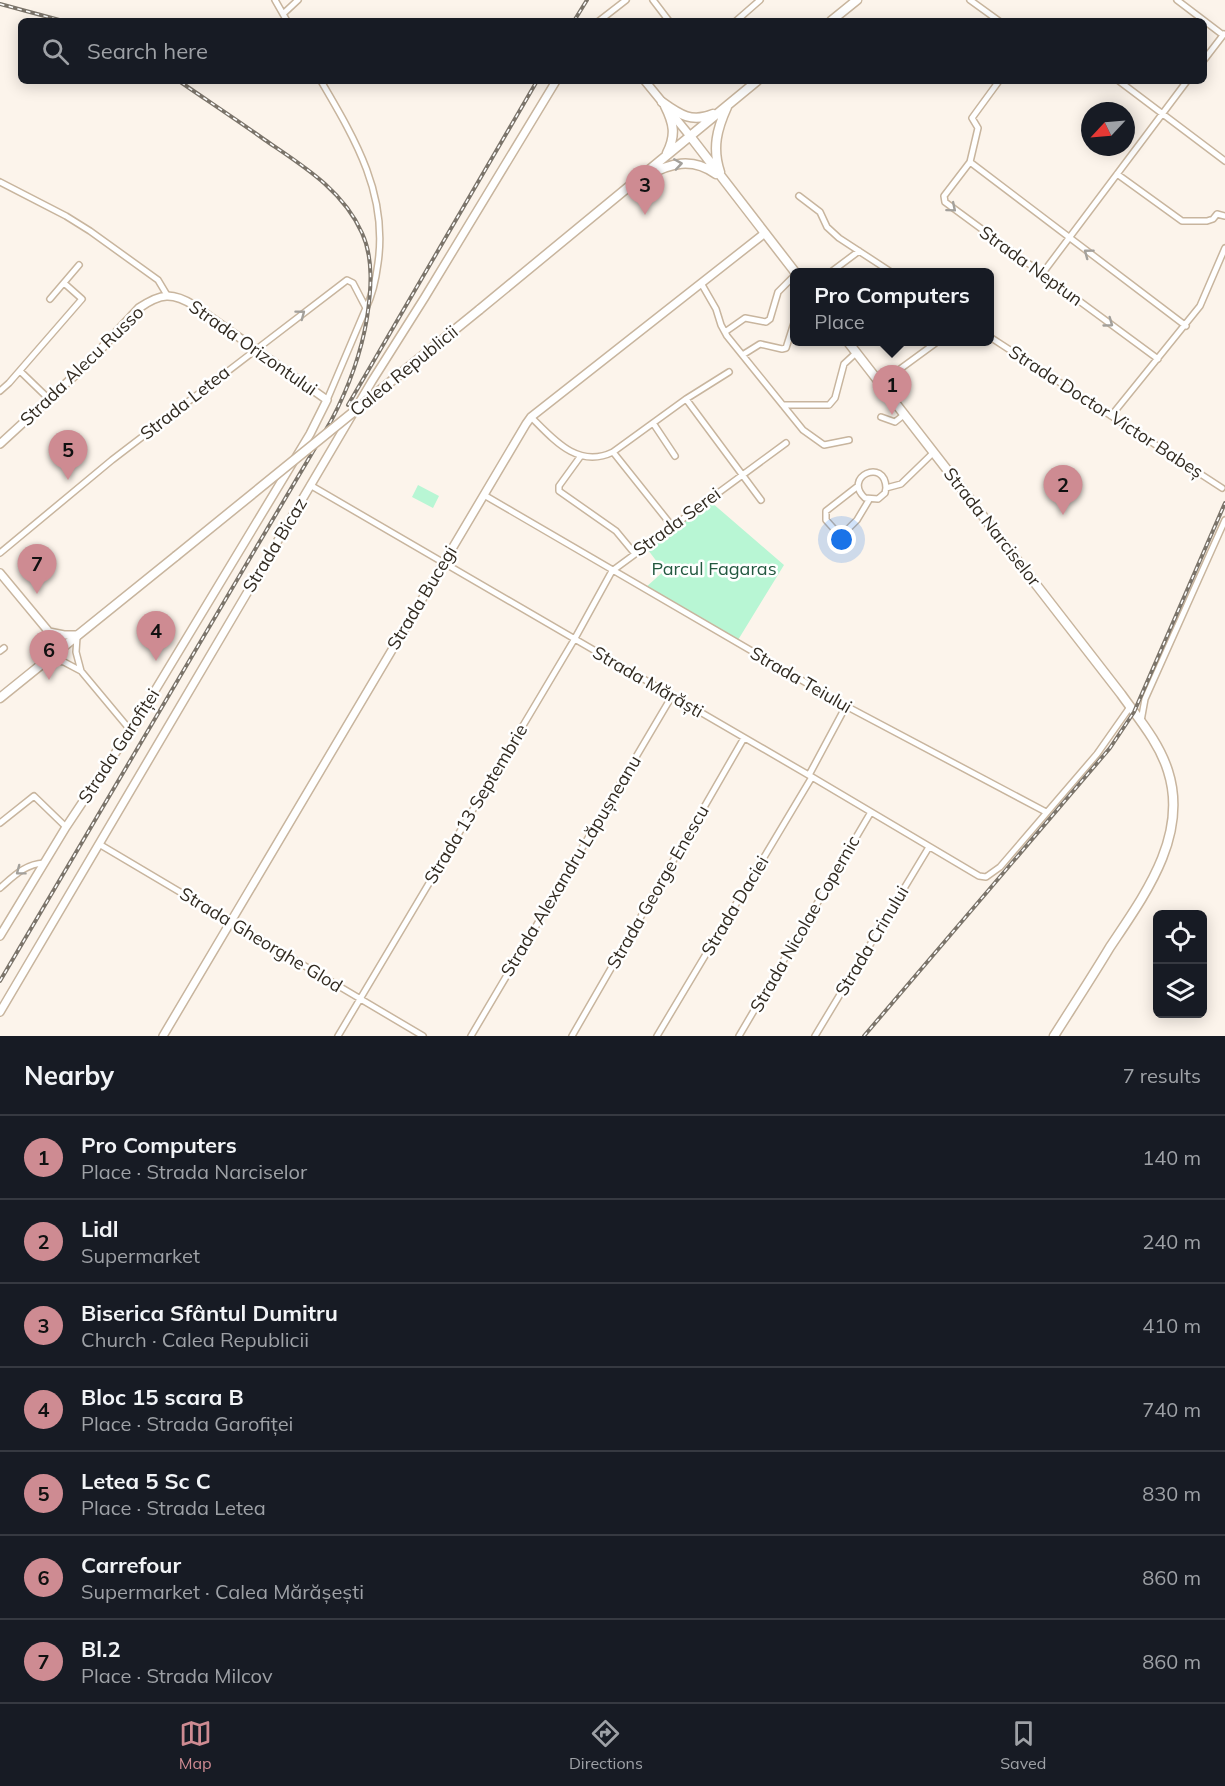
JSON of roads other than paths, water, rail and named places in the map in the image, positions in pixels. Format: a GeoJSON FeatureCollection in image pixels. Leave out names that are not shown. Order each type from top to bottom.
{"type":"FeatureCollection","features":[{"type":"Feature","properties":{"kind":"main road"},"geometry":{"type":"LineString","coordinates":[[835,18],[857,0]]}},
{"type":"Feature","properties":{"kind":"main road","name":"Calea Republicii"},"geometry":{"type":"LineString","coordinates":[[0,698],[479,310],[753,84]]}},
{"type":"Feature","properties":{"kind":"main road"},"geometry":{"type":"LineString","coordinates":[[662,102],[680,114],[693,119],[719,112]]}},
{"type":"Feature","properties":{"kind":"main road"},"geometry":{"type":"LineString","coordinates":[[662,102],[674,126],[666,156]]}},
{"type":"Feature","properties":{"kind":"main road"},"geometry":{"type":"LineString","coordinates":[[722,178],[716,160],[716,137],[727,106]]}},
{"type":"Feature","properties":{"kind":"main road"},"geometry":{"type":"LineString","coordinates":[[690,136],[791,268]]}},
{"type":"Feature","properties":{"kind":"main road"},"geometry":{"type":"LineString","coordinates":[[633,183],[679,163],[704,167],[722,178]]}},
{"type":"Feature","properties":{"kind":"main road","name":"Strada Narciselor"},"geometry":{"type":"LineString","coordinates":[[852,346],[1141,721],[1159,749],[1171,780],[1173,815],[1165,852],[1146,891],[1054,1036]]}},
{"type":"Feature","properties":{"kind":"street"},"geometry":{"type":"LineString","coordinates":[[275,0],[285,18]]}},
{"type":"Feature","properties":{"kind":"street"},"geometry":{"type":"LineString","coordinates":[[283,14],[298,0]]}},
{"type":"Feature","properties":{"kind":"street"},"geometry":{"type":"LineString","coordinates":[[603,18],[626,0]]}},
{"type":"Feature","properties":{"kind":"street"},"geometry":{"type":"LineString","coordinates":[[653,0],[667,18]]}},
{"type":"Feature","properties":{"kind":"street"},"geometry":{"type":"LineString","coordinates":[[739,18],[760,0]]}},
{"type":"Feature","properties":{"kind":"street"},"geometry":{"type":"LineString","coordinates":[[970,0],[995,18]]}},
{"type":"Feature","properties":{"kind":"street"},"geometry":{"type":"LineString","coordinates":[[1177,0],[1202,18]]}},
{"type":"Feature","properties":{"kind":"street"},"geometry":{"type":"LineString","coordinates":[[1207,22],[1224,34],[1207,56]]}},
{"type":"Feature","properties":{"kind":"street"},"geometry":{"type":"LineString","coordinates":[[323,84],[349,130],[369,174],[379,213],[379,260],[376,279],[327,400]]}},
{"type":"Feature","properties":{"kind":"street","name":"Strada Bicaz"},"geometry":{"type":"LineString","coordinates":[[0,1012],[372,381],[554,84]]}},
{"type":"Feature","properties":{"kind":"street"},"geometry":{"type":"LineString","coordinates":[[647,84],[690,136]]}},
{"type":"Feature","properties":{"kind":"street"},"geometry":{"type":"LineString","coordinates":[[997,84],[972,118],[978,128],[970,162],[1186,326]]}},
{"type":"Feature","properties":{"kind":"street"},"geometry":{"type":"LineString","coordinates":[[1123,84],[1225,161]]}},
{"type":"Feature","properties":{"kind":"street"},"geometry":{"type":"LineString","coordinates":[[1042,274],[1185,84]]}},
{"type":"Feature","properties":{"kind":"street","name":"Strada Neptun"},"geometry":{"type":"LineString","coordinates":[[970,162],[944,196],[945,202],[1158,359]]}},
{"type":"Feature","properties":{"kind":"street"},"geometry":{"type":"LineString","coordinates":[[1117,174],[1182,221],[1207,221],[1213,219],[1217,214],[1225,216]]}},
{"type":"Feature","properties":{"kind":"street","name":"Strada Orizontului"},"geometry":{"type":"LineString","coordinates":[[0,182],[90,231],[158,280],[167,295],[178,297],[195,306],[327,400]]}},
{"type":"Feature","properties":{"kind":"street"},"geometry":{"type":"LineString","coordinates":[[799,196],[820,212],[827,227],[839,238],[884,268]]}},
{"type":"Feature","properties":{"kind":"street","name":"Strada Bucegi"},"geometry":{"type":"LineString","coordinates":[[163,1036],[531,417],[765,233]]}},
{"type":"Feature","properties":{"kind":"street"},"geometry":{"type":"LineString","coordinates":[[1111,416],[1200,306],[1225,248]]}},
{"type":"Feature","properties":{"kind":"street"},"geometry":{"type":"LineString","coordinates":[[837,268],[859,251]]}},
{"type":"Feature","properties":{"kind":"street"},"geometry":{"type":"LineString","coordinates":[[50,299],[79,265]]}},
{"type":"Feature","properties":{"kind":"street"},"geometry":{"type":"LineString","coordinates":[[725,332],[745,318],[766,322],[770,319],[778,292],[790,279]]}},
{"type":"Feature","properties":{"kind":"street","name":"Strada Letea"},"geometry":{"type":"LineString","coordinates":[[0,553],[98,470],[347,280],[353,284],[366,308]]}},
{"type":"Feature","properties":{"kind":"street"},"geometry":{"type":"LineString","coordinates":[[701,283],[716,309],[725,332],[803,430],[824,444],[849,440]]}},
{"type":"Feature","properties":{"kind":"street"},"geometry":{"type":"LineString","coordinates":[[0,391],[82,299],[64,284]]}},
{"type":"Feature","properties":{"kind":"street","name":"Strada Alecu Russo"},"geometry":{"type":"LineString","coordinates":[[0,442],[10,436],[50,400],[139,308],[167,295]]}},
{"type":"Feature","properties":{"kind":"street"},"geometry":{"type":"LineString","coordinates":[[744,354],[760,344],[786,348],[790,337]]}},
{"type":"Feature","properties":{"kind":"street","name":"Strada Doctor Victor Babeș"},"geometry":{"type":"LineString","coordinates":[[994,340],[1222,488]]}},
{"type":"Feature","properties":{"kind":"street"},"geometry":{"type":"LineString","coordinates":[[881,383],[932,346]]}},
{"type":"Feature","properties":{"kind":"street"},"geometry":{"type":"LineString","coordinates":[[783,405],[829,405],[835,398],[844,364],[857,352]]}},
{"type":"Feature","properties":{"kind":"street"},"geometry":{"type":"LineString","coordinates":[[20,371],[50,400]]}},
{"type":"Feature","properties":{"kind":"street"},"geometry":{"type":"LineString","coordinates":[[531,417],[554,439],[580,457],[591,458],[613,452],[686,399],[729,372]]}},
{"type":"Feature","properties":{"kind":"street"},"geometry":{"type":"LineString","coordinates":[[686,399],[761,500]]}},
{"type":"Feature","properties":{"kind":"street","name":"Strada Garofiței"},"geometry":{"type":"LineString","coordinates":[[0,936],[66,827],[131,730],[310,434],[327,400]]}},
{"type":"Feature","properties":{"kind":"street"},"geometry":{"type":"LineString","coordinates":[[881,417],[892,422],[905,414]]}},
{"type":"Feature","properties":{"kind":"street"},"geometry":{"type":"LineString","coordinates":[[653,423],[675,456]]}},
{"type":"Feature","properties":{"kind":"street","name":"Strada Serei"},"geometry":{"type":"LineString","coordinates":[[612,571],[786,443]]}},
{"type":"Feature","properties":{"kind":"street"},"geometry":{"type":"LineString","coordinates":[[613,452],[672,526]]}},
{"type":"Feature","properties":{"kind":"street"},"geometry":{"type":"LineString","coordinates":[[886,488],[901,483],[934,452]]}},
{"type":"Feature","properties":{"kind":"street"},"geometry":{"type":"LineString","coordinates":[[580,457],[559,486],[559,491],[616,531],[635,554]]}},
{"type":"Feature","properties":{"kind":"street"},"geometry":{"type":"LineString","coordinates":[[858,486],[861,495],[869,500],[878,499],[886,488],[882,475],[873,472],[864,474],[858,486],[826,511],[826,520],[835,530],[844,533],[869,500]]}},
{"type":"Feature","properties":{"kind":"street","name":"Strada Mărăști"},"geometry":{"type":"LineString","coordinates":[[310,485],[979,876],[986,877],[1000,867],[1046,812]]}},
{"type":"Feature","properties":{"kind":"street","name":"Strada Teiului"},"geometry":{"type":"LineString","coordinates":[[484,495],[846,706],[1046,812]]}},
{"type":"Feature","properties":{"kind":"street"},"geometry":{"type":"LineString","coordinates":[[1141,721],[1145,699],[1225,520]]}},
{"type":"Feature","properties":{"kind":"street","name":"Strada 13 Septembrie"},"geometry":{"type":"LineString","coordinates":[[338,1036],[574,640],[612,571]]}},
{"type":"Feature","properties":{"kind":"street"},"geometry":{"type":"LineString","coordinates":[[0,573],[49,632],[51,645],[48,658],[64,662],[81,671],[131,730]]}},
{"type":"Feature","properties":{"kind":"street"},"geometry":{"type":"LineString","coordinates":[[49,632],[78,635],[76,652],[81,671]]}},
{"type":"Feature","properties":{"kind":"street","name":"Strada Alexandru Lăpușneanu"},"geometry":{"type":"LineString","coordinates":[[471,1036],[672,696]]}},
{"type":"Feature","properties":{"kind":"street","name":"Strada Daciei"},"geometry":{"type":"LineString","coordinates":[[657,1036],[811,776],[846,706]]}},
{"type":"Feature","properties":{"kind":"street"},"geometry":{"type":"LineString","coordinates":[[1046,812],[1132,710]]}},
{"type":"Feature","properties":{"kind":"street","name":"Strada George Enescu"},"geometry":{"type":"LineString","coordinates":[[572,1036],[744,738]]}},
{"type":"Feature","properties":{"kind":"street"},"geometry":{"type":"LineString","coordinates":[[0,824],[34,796],[66,827]]}},
{"type":"Feature","properties":{"kind":"street","name":"Strada Nicolae Copernic"},"geometry":{"type":"LineString","coordinates":[[739,1036],[871,812]]}},
{"type":"Feature","properties":{"kind":"street","name":"Strada Gheorghe Glod"},"geometry":{"type":"LineString","coordinates":[[99,844],[423,1036]]}},
{"type":"Feature","properties":{"kind":"street","name":"Strada Crinului"},"geometry":{"type":"LineString","coordinates":[[815,1036],[929,847]]}},
{"type":"Feature","properties":{"kind":"street"},"geometry":{"type":"LineString","coordinates":[[0,888],[26,866],[32,863],[44,863]]}},
{"type":"Feature","properties":{"kind":"railway"},"geometry":{"type":"LineString","coordinates":[[576,18],[587,0]]}},
{"type":"Feature","properties":{"kind":"railway"},"geometry":{"type":"LineString","coordinates":[[0,4],[52,18]]}},
{"type":"Feature","properties":{"kind":"railway"},"geometry":{"type":"LineString","coordinates":[[0,981],[331,421],[353,371],[364,331],[370,286],[370,264],[362,233],[344,204],[321,180],[183,84]]}},
{"type":"Feature","properties":{"kind":"railway"},"geometry":{"type":"LineString","coordinates":[[348,405],[535,84]]}},
{"type":"Feature","properties":{"kind":"railway"},"geometry":{"type":"LineString","coordinates":[[864,1036],[1110,748],[1134,712],[1225,503]]}},
{"type":"Feature","properties":{"kind":"place","name":"Biserica Sfântul Dumitru"},"geometry":{"type":"Point","coordinates":[645,215]}},
{"type":"Feature","properties":{"kind":"place","name":"Pro Computers"},"geometry":{"type":"Point","coordinates":[892,415]}},
{"type":"Feature","properties":{"kind":"place","name":"Letea 5 Sc C"},"geometry":{"type":"Point","coordinates":[68,480]}},
{"type":"Feature","properties":{"kind":"place","name":"Lidl"},"geometry":{"type":"Point","coordinates":[1063,515]}},
{"type":"Feature","properties":{"kind":"place","name":"Bl.2"},"geometry":{"type":"Point","coordinates":[37,594]}},
{"type":"Feature","properties":{"kind":"place","name":"Bloc 15 scara B"},"geometry":{"type":"Point","coordinates":[156,661]}},
{"type":"Feature","properties":{"kind":"place","name":"Carrefour"},"geometry":{"type":"Point","coordinates":[49,680]}},
{"type":"Feature","properties":{"kind":"park label","name":"Parcul Fagaras"},"geometry":{"type":"Point","coordinates":[714,569]}}]}
